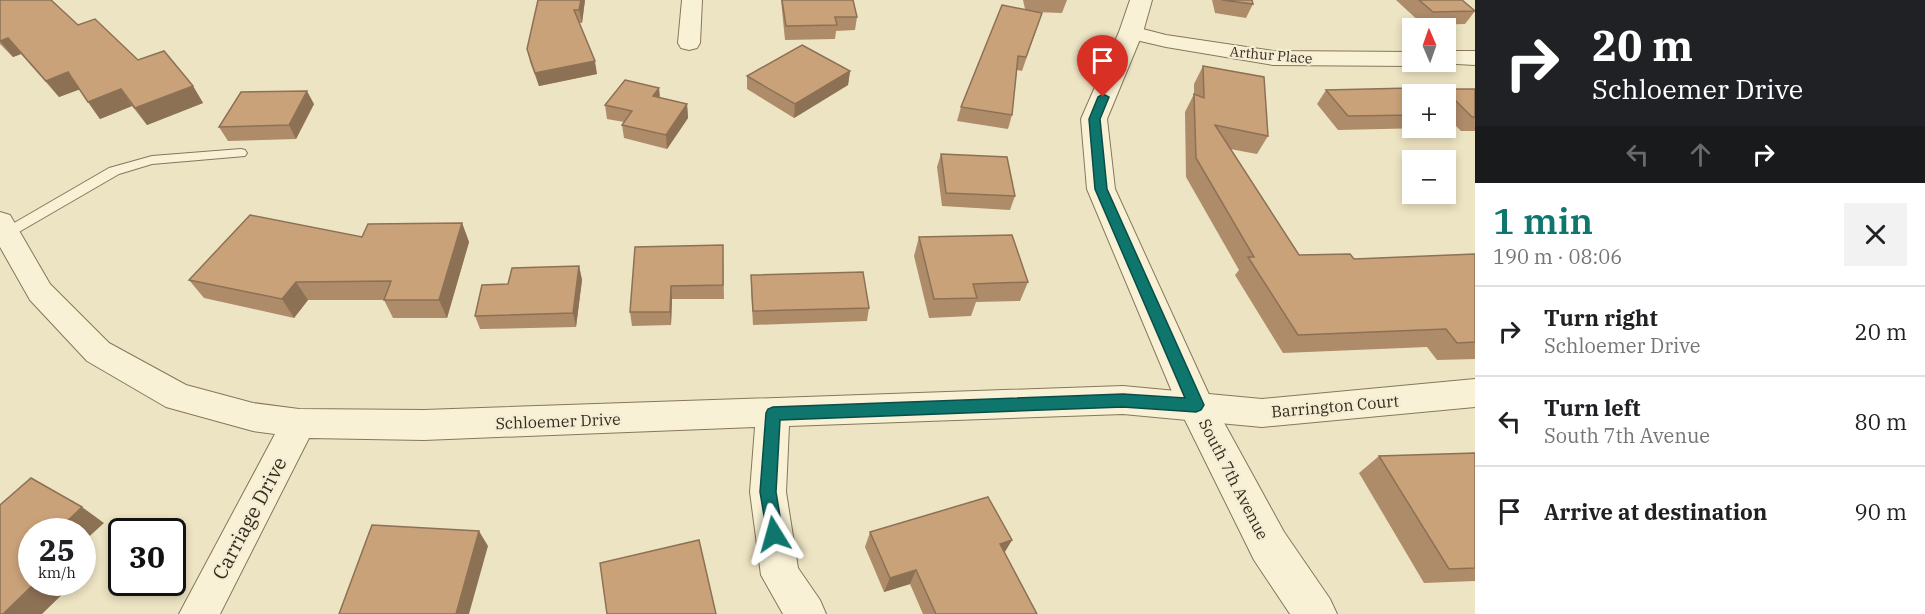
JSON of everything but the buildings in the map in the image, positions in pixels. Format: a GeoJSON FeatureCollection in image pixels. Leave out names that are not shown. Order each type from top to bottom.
{"type":"FeatureCollection","features":[{"type":"Feature","properties":{"kind":"street"},"geometry":{"type":"LineString","coordinates":[[689,43],[692,0]]}},
{"type":"Feature","properties":{"kind":"street","name":"South 7th Avenue"},"geometry":{"type":"LineString","coordinates":[[1141,0],[1131,32],[1094,119],[1101,189],[1196,405],[1269,546],[1315,614]]}},
{"type":"Feature","properties":{"kind":"street","name":"Arthur Place"},"geometry":{"type":"LineString","coordinates":[[1131,32],[1166,41],[1273,58],[1402,59]]}},
{"type":"Feature","properties":{"kind":"street"},"geometry":{"type":"LineString","coordinates":[[1456,58],[1475,58]]}},
{"type":"Feature","properties":{"kind":"street","name":"Schloemer Drive"},"geometry":{"type":"LineString","coordinates":[[4,227],[40,292],[98,352],[178,397],[253,417],[299,423],[424,425],[1123,400],[1196,405]]}},
{"type":"Feature","properties":{"kind":"street","name":"Barrington Court"},"geometry":{"type":"LineString","coordinates":[[1196,405],[1262,413],[1475,393]]}},
{"type":"Feature","properties":{"kind":"street"},"geometry":{"type":"LineString","coordinates":[[773,413],[768,492],[780,575],[806,614]]}},
{"type":"Feature","properties":{"kind":"street","name":"Carriage Drive"},"geometry":{"type":"LineString","coordinates":[[199,614],[299,423]]}},
{"type":"Feature","properties":{"kind":"lane"},"geometry":{"type":"LineString","coordinates":[[4,227],[114,171],[152,160],[241,153]]}},
{"type":"Feature","properties":{"kind":"route"},"geometry":{"type":"LineString","coordinates":[[774,534],[768,492],[773,413],[1123,400],[1196,405],[1101,189],[1094,119],[1103,97]]}}]}
